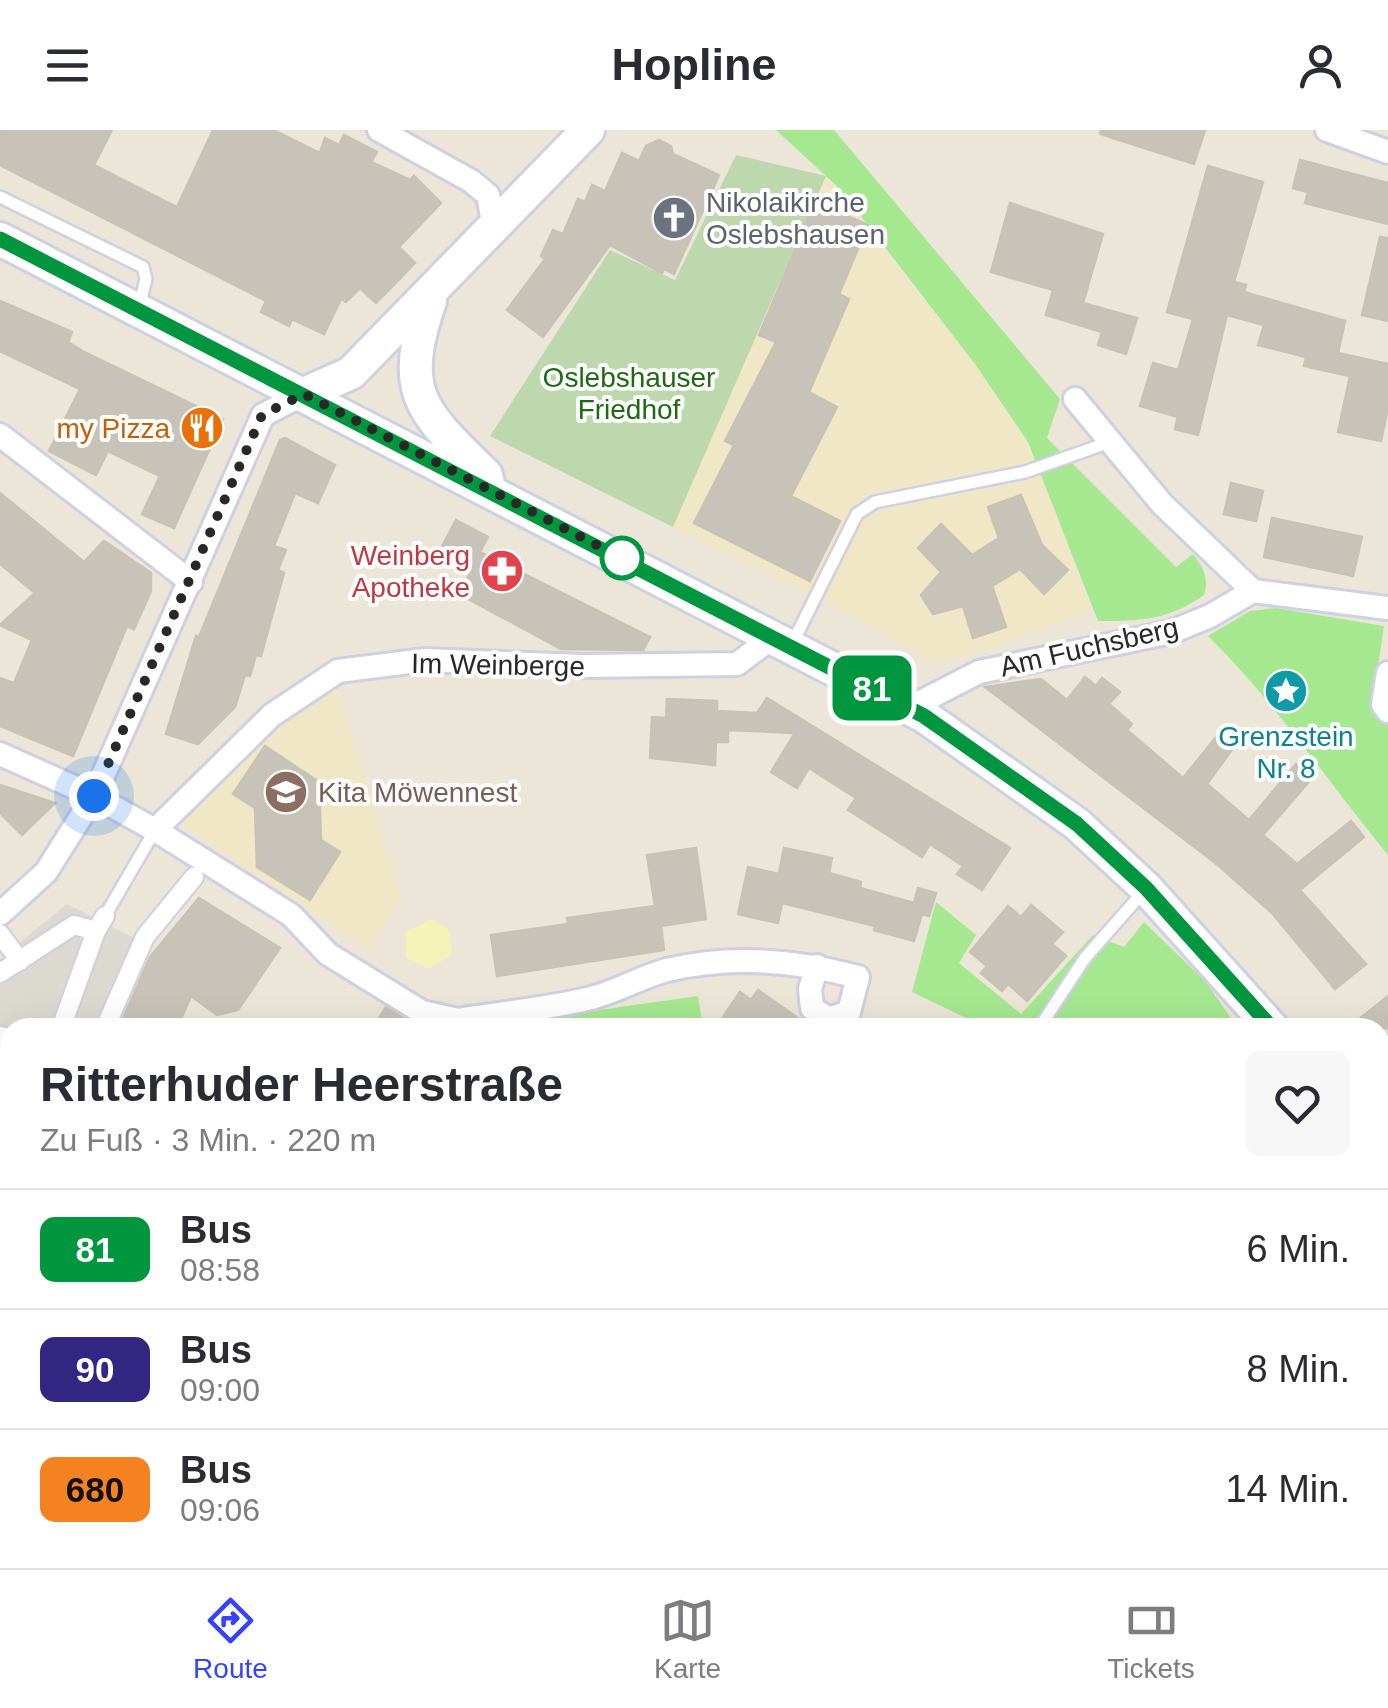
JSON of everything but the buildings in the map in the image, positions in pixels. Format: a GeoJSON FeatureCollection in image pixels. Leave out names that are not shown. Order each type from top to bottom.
{"type":"FeatureCollection","features":[{"type":"Feature","properties":{"kind":"main road"},"geometry":{"type":"LineString","coordinates":[[304,394],[351,373],[588,130]]}},
{"type":"Feature","properties":{"kind":"main road"},"geometry":{"type":"LineString","coordinates":[[0,238],[909,708],[996,763],[1077,824],[1146,888],[1263,1018]]}},
{"type":"Feature","properties":{"kind":"main road"},"geometry":{"type":"LineString","coordinates":[[433,293],[414,359],[416,384],[424,409],[486,475],[490,493]]}},
{"type":"Feature","properties":{"kind":"street"},"geometry":{"type":"LineString","coordinates":[[379,130],[471,181],[488,196],[494,226]]}},
{"type":"Feature","properties":{"kind":"street"},"geometry":{"type":"LineString","coordinates":[[1327,130],[1388,152]]}},
{"type":"Feature","properties":{"kind":"street"},"geometry":{"type":"LineString","coordinates":[[0,914],[46,872],[94,796],[262,415],[304,394]]}},
{"type":"Feature","properties":{"kind":"street"},"geometry":{"type":"LineString","coordinates":[[1074,399],[1162,504],[1253,591],[1388,608]]}},
{"type":"Feature","properties":{"kind":"street"},"geometry":{"type":"LineString","coordinates":[[0,435],[191,582]]}},
{"type":"Feature","properties":{"kind":"street","name":"Am Fuchsberg"},"geometry":{"type":"LineString","coordinates":[[909,708],[979,672],[1170,632],[1253,591]]}},
{"type":"Feature","properties":{"kind":"street","name":"Im Weinberge"},"geometry":{"type":"LineString","coordinates":[[155,830],[272,715],[338,671],[425,660],[583,666],[737,664],[782,641]]}},
{"type":"Feature","properties":{"kind":"street"},"geometry":{"type":"LineString","coordinates":[[1388,673],[1383,704],[1388,711]]}},
{"type":"Feature","properties":{"kind":"street"},"geometry":{"type":"LineString","coordinates":[[0,754],[94,796],[155,830],[291,915],[328,954],[422,1012],[439,1018]]}},
{"type":"Feature","properties":{"kind":"street"},"geometry":{"type":"LineString","coordinates":[[109,1018],[145,937],[194,877]]}},
{"type":"Feature","properties":{"kind":"street"},"geometry":{"type":"LineString","coordinates":[[0,973],[74,925],[100,923],[65,1018]]}},
{"type":"Feature","properties":{"kind":"street"},"geometry":{"type":"LineString","coordinates":[[0,934],[20,961]]}},
{"type":"Feature","properties":{"kind":"street"},"geometry":{"type":"LineString","coordinates":[[471,1018],[590,999],[665,970],[726,960],[816,966]]}},
{"type":"Feature","properties":{"kind":"lane"},"geometry":{"type":"LineString","coordinates":[[0,197],[143,267],[146,278],[138,311]]}},
{"type":"Feature","properties":{"kind":"lane"},"geometry":{"type":"LineString","coordinates":[[782,641],[857,514],[874,502],[1026,472],[1110,442]]}},
{"type":"Feature","properties":{"kind":"lane"},"geometry":{"type":"LineString","coordinates":[[100,923],[155,830]]}},
{"type":"Feature","properties":{"kind":"lane"},"geometry":{"type":"LineString","coordinates":[[1046,1018],[1085,958],[1146,888]]}},
{"type":"Feature","properties":{"kind":"shaded area"},"geometry":{"type":"Polygon","coordinates":[[[826,176],[975,364],[1028,442],[1092,611],[988,650],[935,664],[816,596],[673,527],[826,176]]]}},
{"type":"Feature","properties":{"kind":"shaded area","name":"Kita Möwennest"},"geometry":{"type":"Polygon","coordinates":[[[336,682],[402,898],[370,951],[172,818],[273,728],[336,682]]]}},
{"type":"Feature","properties":{"kind":"shaded area"},"geometry":{"type":"Polygon","coordinates":[[[67,904],[146,944],[113,1018],[0,1018],[0,959],[67,904]]]}},
{"type":"Feature","properties":{"kind":"green space"},"geometry":{"type":"Polygon","coordinates":[[[776,130],[834,130],[1060,399],[1047,438],[1176,567],[1193,554],[1204,573],[1204,595],[1179,610],[1154,617],[1098,621],[1028,442],[975,364],[840,189],[776,130]]]}},
{"type":"Feature","properties":{"kind":"green space","name":"Oslebshauser Friedhof"},"geometry":{"type":"Polygon","coordinates":[[[736,155],[826,176],[673,527],[490,436],[610,250],[675,280],[736,155]]]}},
{"type":"Feature","properties":{"kind":"green space"},"geometry":{"type":"Polygon","coordinates":[[[1276,608],[1384,626],[1372,707],[1388,723],[1388,855],[1279,715],[1208,636],[1250,611],[1276,608]]]}},
{"type":"Feature","properties":{"kind":"green space"},"geometry":{"type":"Polygon","coordinates":[[[936,902],[976,935],[959,963],[1021,1014],[1093,935],[1124,947],[1144,922],[1206,982],[1231,1018],[966,1018],[912,992],[936,902]]]}},
{"type":"Feature","properties":{"kind":"green space"},"geometry":{"type":"Polygon","coordinates":[[[698,996],[702,1018],[543,1018],[698,996]]]}},
{"type":"Feature","properties":{"kind":"sand"},"geometry":{"type":"Polygon","coordinates":[[[432,919],[449,930],[452,954],[429,969],[406,958],[406,932],[432,919]]]}},
{"type":"Feature","properties":{"kind":"bus line","name":"81"},"geometry":{"type":"LineString","coordinates":[[0,239],[924,716],[996,763],[1077,824],[1146,888],[1265,1018]]}},
{"type":"Feature","properties":{"kind":"place","name":"Nikolaikirche Oslebshausen"},"geometry":{"type":"Point","coordinates":[674,218]}},
{"type":"Feature","properties":{"kind":"place","name":"my Pizza"},"geometry":{"type":"Point","coordinates":[202,428]}},
{"type":"Feature","properties":{"kind":"place","name":"Weinberg Apotheke"},"geometry":{"type":"Point","coordinates":[502,571]}},
{"type":"Feature","properties":{"kind":"place","name":"Grenzstein Nr. 8"},"geometry":{"type":"Point","coordinates":[1286,691]}},
{"type":"Feature","properties":{"kind":"place","name":"Kita Möwennest"},"geometry":{"type":"Point","coordinates":[286,792]}},
{"type":"Feature","properties":{"kind":"route"},"geometry":{"type":"LineString","coordinates":[[94,796],[262,415],[304,394],[622,558]]}}]}
